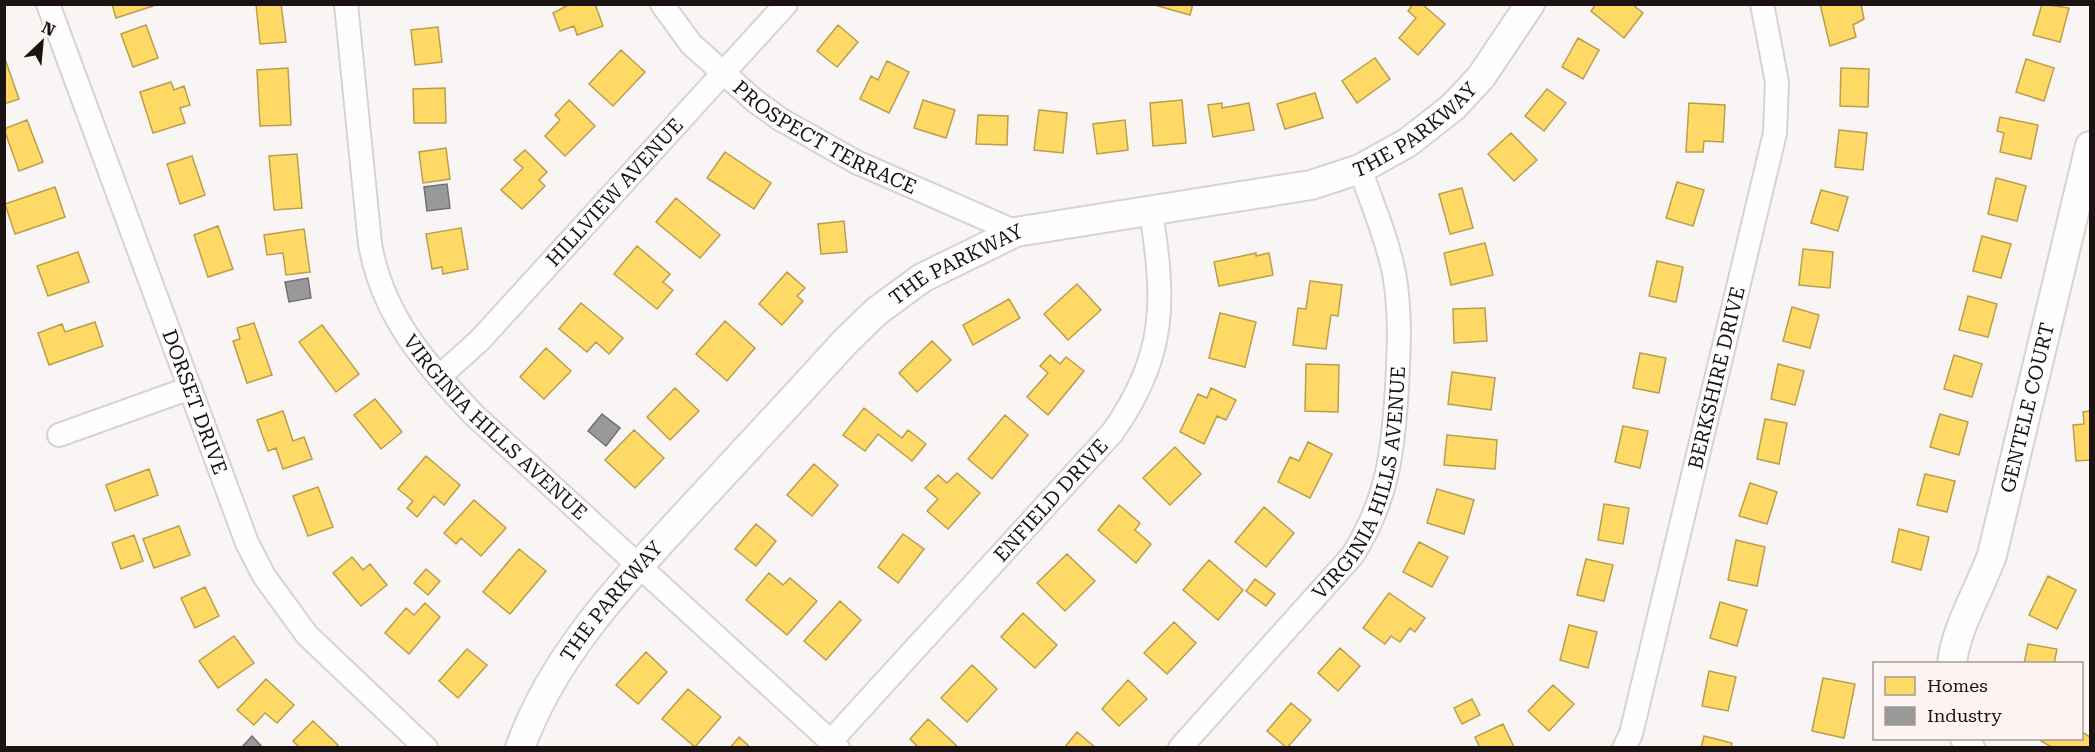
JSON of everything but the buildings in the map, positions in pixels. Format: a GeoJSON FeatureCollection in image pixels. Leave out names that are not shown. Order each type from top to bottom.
{"type":"FeatureCollection","features":[{"type":"Feature","properties":{"kind":"street","name":"DORSET DRIVE"},"geometry":{"type":"LineString","coordinates":[[48,4],[247,543],[285,608],[328,657],[426,747]]}},
{"type":"Feature","properties":{"kind":"street","name":"VIRGINIA HILLS AVENUE"},"geometry":{"type":"LineString","coordinates":[[346,4],[374,265],[385,298],[399,325],[439,377],[474,415],[638,567],[835,744]]}},
{"type":"Feature","properties":{"kind":"street","name":"PROSPECT TERRACE"},"geometry":{"type":"LineString","coordinates":[[662,4],[691,44],[755,101],[815,141],[856,162],[1016,232]]}},
{"type":"Feature","properties":{"kind":"street","name":"HILLVIEW AVENUE"},"geometry":{"type":"LineString","coordinates":[[439,377],[480,340],[786,4]]}},
{"type":"Feature","properties":{"kind":"street","name":"THE PARKWAY"},"geometry":{"type":"LineString","coordinates":[[520,747],[553,676],[581,634],[638,567],[877,311],[922,278],[1016,232],[1311,186],[1360,169],[1407,143],[1453,107],[1481,77],[1530,4]]}},
{"type":"Feature","properties":{"kind":"street","name":"BERKSHIRE DRIVE"},"geometry":{"type":"LineString","coordinates":[[1624,747],[1634,722],[1775,133],[1777,82],[1762,4]]}},
{"type":"Feature","properties":{"kind":"street","name":"GENTELE COURT"},"geometry":{"type":"LineString","coordinates":[[1952,662],[1959,634],[1981,587],[1992,555],[2091,146]]}},
{"type":"Feature","properties":{"kind":"street","name":"VIRGINIA HILLS AVENUE"},"geometry":{"type":"LineString","coordinates":[[1180,747],[1352,556],[1373,521],[1386,485],[1395,421],[1400,343],[1398,302],[1387,245],[1360,169]]}},
{"type":"Feature","properties":{"kind":"street","name":"ENFIELD DRIVE"},"geometry":{"type":"LineString","coordinates":[[835,744],[1112,433],[1130,408],[1150,364],[1159,318],[1160,269],[1151,212]]}},
{"type":"Feature","properties":{"kind":"street"},"geometry":{"type":"LineString","coordinates":[[59,435],[190,388]]}}]}
